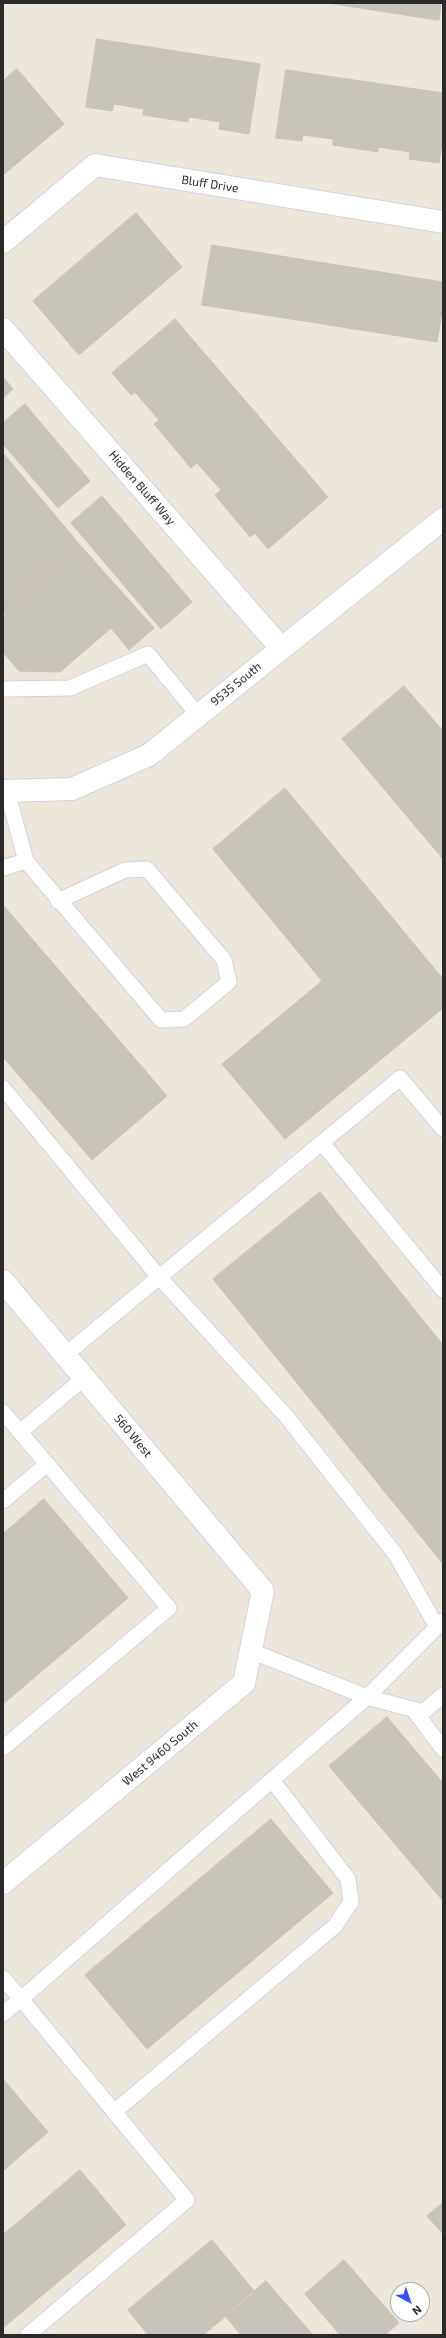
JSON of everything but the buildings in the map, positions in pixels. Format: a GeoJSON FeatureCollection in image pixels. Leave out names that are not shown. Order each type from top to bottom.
{"type":"FeatureCollection","features":[{"type":"Feature","properties":{"kind":"street","name":"Bluff Drive"},"geometry":{"type":"LineString","coordinates":[[3,242],[94,165],[443,222]]}},
{"type":"Feature","properties":{"kind":"street","name":"Hidden Bluff Way"},"geometry":{"type":"LineString","coordinates":[[3,329],[281,648]]}},
{"type":"Feature","properties":{"kind":"street","name":"9535 South"},"geometry":{"type":"LineString","coordinates":[[5,791],[72,789],[149,755],[443,519]]}},
{"type":"Feature","properties":{"kind":"street","name":"560 West"},"geometry":{"type":"LineString","coordinates":[[3,1281],[263,1591]]}},
{"type":"Feature","properties":{"kind":"street","name":"West 9460 South"},"geometry":{"type":"LineString","coordinates":[[3,1883],[244,1683],[263,1591]]}},
{"type":"Feature","properties":{"kind":"lane"},"geometry":{"type":"LineString","coordinates":[[3,689],[70,688],[148,654],[198,715]]}},
{"type":"Feature","properties":{"kind":"lane"},"geometry":{"type":"LineString","coordinates":[[5,791],[26,861],[58,901],[161,1020],[184,1020],[229,982],[224,960],[147,869],[125,870],[58,901]]}},
{"type":"Feature","properties":{"kind":"lane"},"geometry":{"type":"LineString","coordinates":[[3,868],[26,861]]}},
{"type":"Feature","properties":{"kind":"lane"},"geometry":{"type":"LineString","coordinates":[[65,1355],[400,1078],[443,1130]]}},
{"type":"Feature","properties":{"kind":"lane"},"geometry":{"type":"LineString","coordinates":[[3,1088],[160,1278],[286,1416],[396,1555],[440,1624],[367,1697],[3,2014]]}},
{"type":"Feature","properties":{"kind":"lane"},"geometry":{"type":"LineString","coordinates":[[322,1143],[443,1290]]}},
{"type":"Feature","properties":{"kind":"lane"},"geometry":{"type":"LineString","coordinates":[[20,1432],[84,1378]]}},
{"type":"Feature","properties":{"kind":"lane"},"geometry":{"type":"LineString","coordinates":[[3,1412],[169,1608],[3,1748]]}},
{"type":"Feature","properties":{"kind":"lane"},"geometry":{"type":"LineString","coordinates":[[3,1501],[47,1464]]}},
{"type":"Feature","properties":{"kind":"lane"},"geometry":{"type":"LineString","coordinates":[[251,1651],[367,1697],[423,1712],[443,1696]]}},
{"type":"Feature","properties":{"kind":"lane"},"geometry":{"type":"LineString","coordinates":[[413,1709],[443,1749]]}},
{"type":"Feature","properties":{"kind":"lane"},"geometry":{"type":"LineString","coordinates":[[114,2112],[335,1926],[351,1902],[348,1879],[272,1780]]}},
{"type":"Feature","properties":{"kind":"lane"},"geometry":{"type":"LineString","coordinates":[[3,1978],[187,2200],[28,2335]]}}]}
